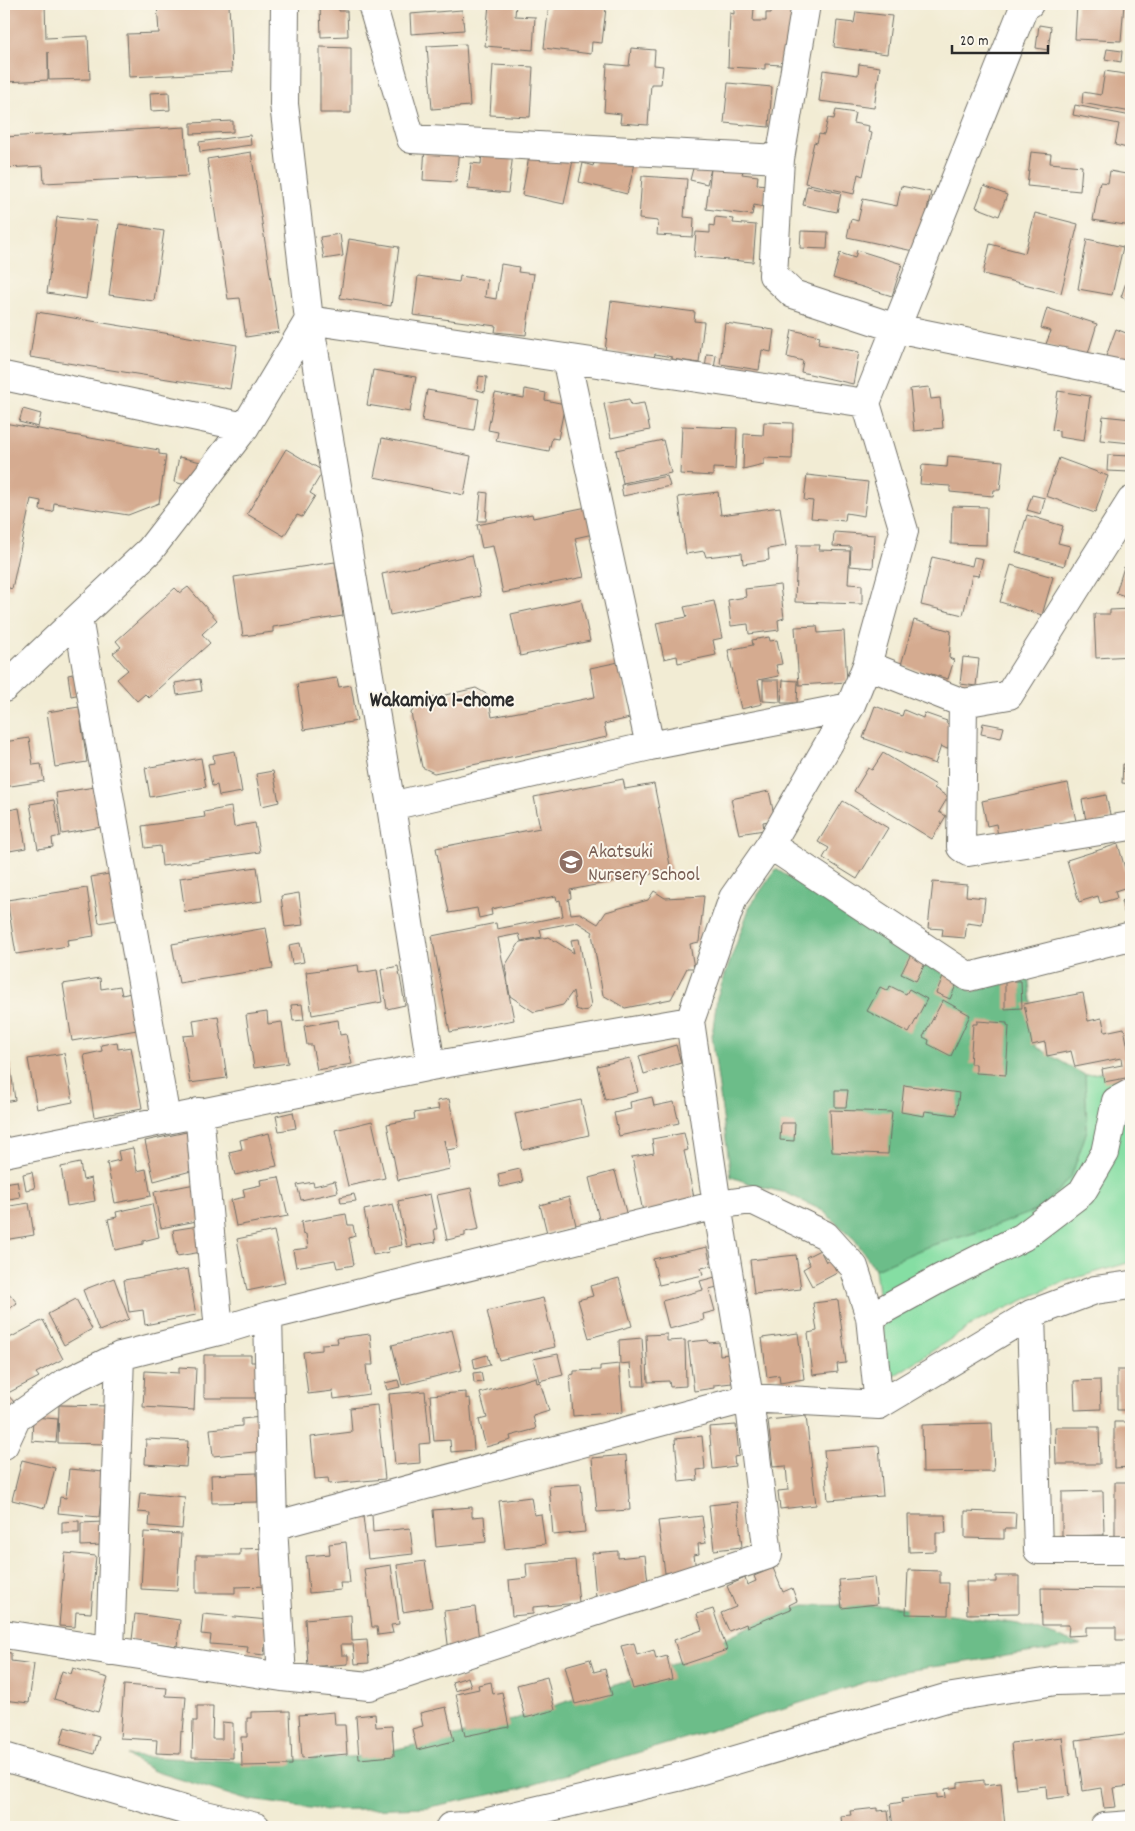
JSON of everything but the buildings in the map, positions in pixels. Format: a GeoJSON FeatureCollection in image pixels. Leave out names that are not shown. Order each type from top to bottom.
{"type":"FeatureCollection","features":[{"type":"Feature","properties":{"kind":"street"},"geometry":{"type":"LineString","coordinates":[[285,4],[284,104],[309,320],[391,806],[431,1066]]}},
{"type":"Feature","properties":{"kind":"street"},"geometry":{"type":"LineString","coordinates":[[372,4],[411,139],[780,159]]}},
{"type":"Feature","properties":{"kind":"street"},"geometry":{"type":"LineString","coordinates":[[806,4],[780,159],[774,274],[792,294],[896,328],[1131,376]]}},
{"type":"Feature","properties":{"kind":"street"},"geometry":{"type":"LineString","coordinates":[[4,1634],[110,1652],[282,1677],[369,1686],[768,1555],[749,1398],[717,1205],[690,1021],[733,898],[770,845],[850,706],[867,665],[904,531],[866,403],[1024,7],[1029,4]]}},
{"type":"Feature","properties":{"kind":"street"},"geometry":{"type":"LineString","coordinates":[[309,320],[866,403]]}},
{"type":"Feature","properties":{"kind":"street"},"geometry":{"type":"LineString","coordinates":[[4,688],[150,550],[245,427],[309,320]]}},
{"type":"Feature","properties":{"kind":"street"},"geometry":{"type":"LineString","coordinates":[[566,358],[650,746]]}},
{"type":"Feature","properties":{"kind":"street"},"geometry":{"type":"LineString","coordinates":[[4,376],[245,427]]}},
{"type":"Feature","properties":{"kind":"street"},"geometry":{"type":"LineString","coordinates":[[867,665],[963,703],[1009,695],[1131,501]]}},
{"type":"Feature","properties":{"kind":"street"},"geometry":{"type":"LineString","coordinates":[[78,618],[166,1119]]}},
{"type":"Feature","properties":{"kind":"street"},"geometry":{"type":"LineString","coordinates":[[963,703],[961,847],[968,852],[1131,826]]}},
{"type":"Feature","properties":{"kind":"street"},"geometry":{"type":"LineString","coordinates":[[391,806],[650,746],[850,706]]}},
{"type":"Feature","properties":{"kind":"street"},"geometry":{"type":"LineString","coordinates":[[770,845],[969,977],[1131,936]]}},
{"type":"Feature","properties":{"kind":"street"},"geometry":{"type":"LineString","coordinates":[[4,1152],[431,1066],[690,1021]]}},
{"type":"Feature","properties":{"kind":"street"},"geometry":{"type":"LineString","coordinates":[[870,1317],[941,1278],[1023,1237],[1082,1192],[1105,1153],[1116,1101],[1131,1093]]}},
{"type":"Feature","properties":{"kind":"street"},"geometry":{"type":"LineString","coordinates":[[199,1112],[219,1331]]}},
{"type":"Feature","properties":{"kind":"street"},"geometry":{"type":"LineString","coordinates":[[4,1444],[17,1417],[65,1383],[120,1356],[219,1331],[268,1316],[717,1205],[752,1200],[825,1235],[854,1267],[870,1317],[879,1405]]}},
{"type":"Feature","properties":{"kind":"street"},"geometry":{"type":"LineString","coordinates":[[273,1526],[749,1398],[879,1405],[1031,1314],[1095,1290],[1131,1285]]}},
{"type":"Feature","properties":{"kind":"street"},"geometry":{"type":"LineString","coordinates":[[1031,1314],[1038,1550],[1131,1550]]}},
{"type":"Feature","properties":{"kind":"street"},"geometry":{"type":"LineString","coordinates":[[268,1316],[273,1526],[282,1677]]}},
{"type":"Feature","properties":{"kind":"street"},"geometry":{"type":"LineString","coordinates":[[110,1652],[120,1356]]}},
{"type":"Feature","properties":{"kind":"street"},"geometry":{"type":"LineString","coordinates":[[450,1827],[475,1825],[678,1777],[946,1698],[1056,1681],[1131,1679]]}},
{"type":"Feature","properties":{"kind":"street"},"geometry":{"type":"LineString","coordinates":[[4,1757],[179,1818],[256,1827]]}},
{"type":"Feature","properties":{"kind":"street"},"geometry":{"type":"LineString","coordinates":[[1104,1827],[1131,1825]]}},
{"type":"Feature","properties":{"kind":"green space"},"geometry":{"type":"Polygon","coordinates":[[[776,869],[973,992],[1028,971],[1036,1047],[1085,1075],[1087,1130],[1071,1177],[1040,1209],[981,1231],[929,1246],[875,1269],[855,1240],[823,1211],[786,1193],[731,1177],[712,1036],[717,997],[750,906],[776,869]]]}},
{"type":"Feature","properties":{"kind":"green space"},"geometry":{"type":"Polygon","coordinates":[[[1131,1068],[1131,1262],[1062,1282],[977,1322],[889,1379],[875,1269],[929,1246],[981,1231],[1040,1209],[1071,1177],[1087,1130],[1085,1075],[1131,1068]]]}},
{"type":"Feature","properties":{"kind":"green space"},"geometry":{"type":"Polygon","coordinates":[[[804,1605],[894,1606],[1019,1624],[1081,1645],[898,1672],[518,1789],[429,1807],[325,1810],[243,1799],[154,1771],[127,1756],[255,1762],[366,1756],[485,1729],[663,1669],[776,1613],[804,1605]]]}},
{"type":"Feature","properties":{"kind":"place","name":"Akatsuki Nursery School"},"geometry":{"type":"Point","coordinates":[571,862]}},
{"type":"Feature","properties":{"kind":"district","name":"Wakamiya 1-chome"},"geometry":{"type":"Point","coordinates":[442,699]}}]}
